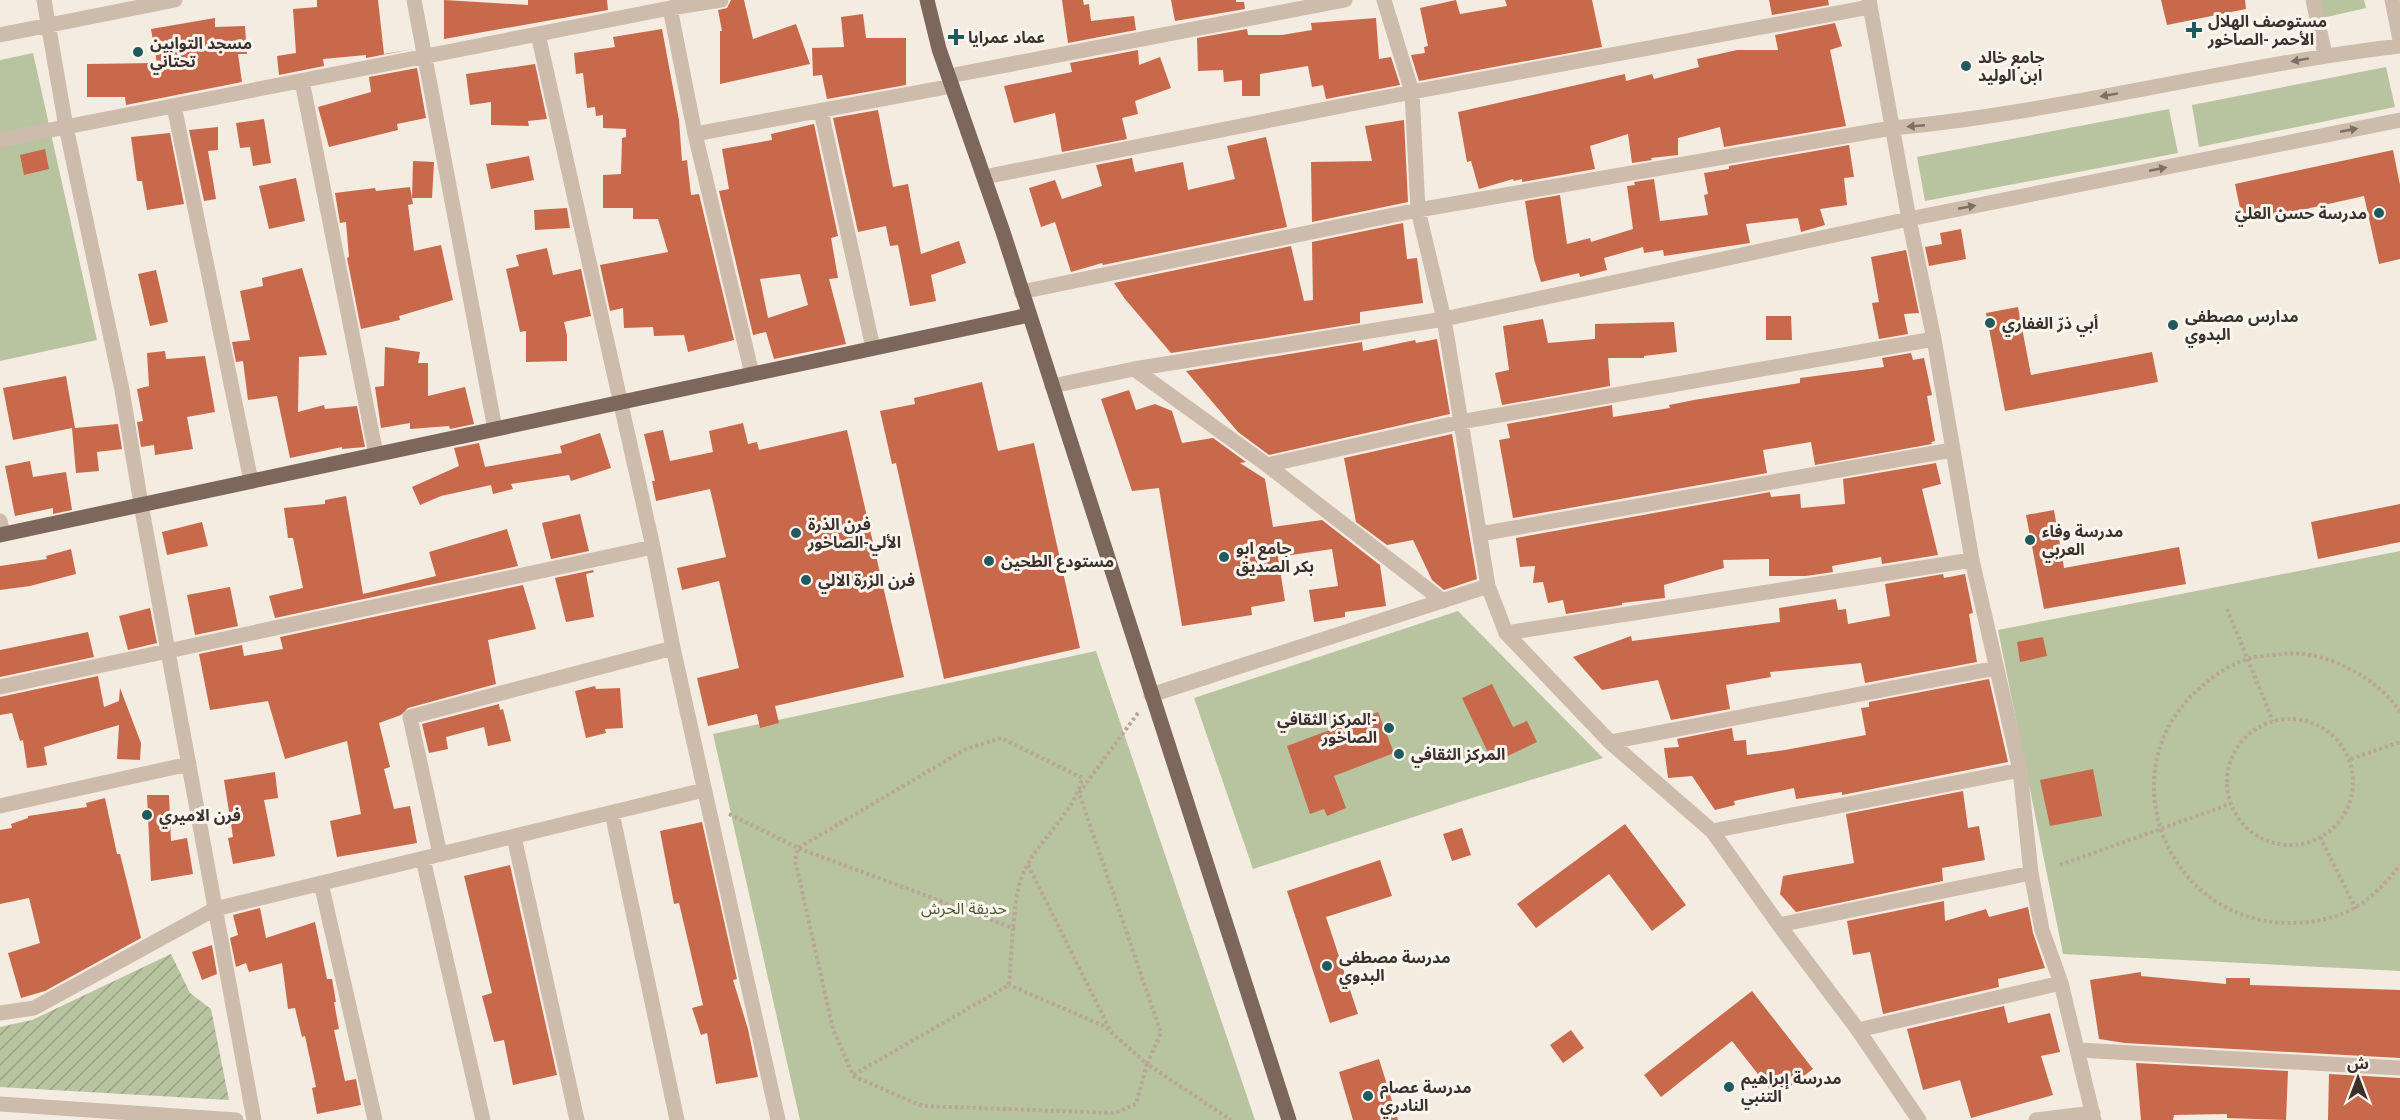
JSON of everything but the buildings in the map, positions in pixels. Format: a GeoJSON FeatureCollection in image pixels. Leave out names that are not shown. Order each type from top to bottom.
{"type":"FeatureCollection","features":[{"type":"Feature","properties":{"kind":"main road"},"geometry":{"type":"LineString","coordinates":[[927,0],[939,49],[1022,292],[1289,1120]]}},
{"type":"Feature","properties":{"kind":"main road"},"geometry":{"type":"LineString","coordinates":[[1,530],[251,481],[1029,315]]}},
{"type":"Feature","properties":{"kind":"street"},"geometry":{"type":"LineString","coordinates":[[44,0],[66,127],[122,390],[254,1120]]}},
{"type":"Feature","properties":{"kind":"street"},"geometry":{"type":"LineString","coordinates":[[0,35],[175,0]]}},
{"type":"Feature","properties":{"kind":"street"},"geometry":{"type":"LineString","coordinates":[[414,0],[495,429]]}},
{"type":"Feature","properties":{"kind":"street"},"geometry":{"type":"LineString","coordinates":[[0,140],[670,8],[721,0]]}},
{"type":"Feature","properties":{"kind":"street"},"geometry":{"type":"LineString","coordinates":[[695,134],[821,111],[951,81],[1345,0]]}},
{"type":"Feature","properties":{"kind":"street"},"geometry":{"type":"LineString","coordinates":[[1384,0],[1412,92],[1418,210],[1444,319],[1488,586],[1506,633],[1610,742],[1712,831],[1858,1030],[1919,1120]]}},
{"type":"Feature","properties":{"kind":"street"},"geometry":{"type":"LineString","coordinates":[[2313,0],[2325,55]]}},
{"type":"Feature","properties":{"kind":"street"},"geometry":{"type":"LineString","coordinates":[[2392,0],[2400,40]]}},
{"type":"Feature","properties":{"kind":"street"},"geometry":{"type":"LineString","coordinates":[[984,177],[1869,3],[1935,339],[1972,560],[2020,770],[2031,873],[2042,930],[2061,983],[2079,1050],[2093,1117],[2036,1120]]}},
{"type":"Feature","properties":{"kind":"street"},"geometry":{"type":"LineString","coordinates":[[670,8],[695,134],[752,374]]}},
{"type":"Feature","properties":{"kind":"street"},"geometry":{"type":"LineString","coordinates":[[538,34],[654,547],[673,648],[778,1120]]}},
{"type":"Feature","properties":{"kind":"street"},"geometry":{"type":"LineString","coordinates":[[1022,292],[1418,210],[1892,128],[1960,122],[2325,55],[2400,46]]}},
{"type":"Feature","properties":{"kind":"street"},"geometry":{"type":"LineString","coordinates":[[302,81],[376,454]]}},
{"type":"Feature","properties":{"kind":"street"},"geometry":{"type":"LineString","coordinates":[[174,106],[251,481]]}},
{"type":"Feature","properties":{"kind":"street"},"geometry":{"type":"LineString","coordinates":[[821,111],[873,348]]}},
{"type":"Feature","properties":{"kind":"street"},"geometry":{"type":"LineString","coordinates":[[1052,386],[1134,369],[1444,319],[1910,219],[2400,120]]}},
{"type":"Feature","properties":{"kind":"street"},"geometry":{"type":"LineString","coordinates":[[1267,465],[1460,422],[1935,339]]}},
{"type":"Feature","properties":{"kind":"street"},"geometry":{"type":"LineString","coordinates":[[1134,369],[1267,465],[1443,601]]}},
{"type":"Feature","properties":{"kind":"street"},"geometry":{"type":"LineString","coordinates":[[1480,534],[1952,450]]}},
{"type":"Feature","properties":{"kind":"street"},"geometry":{"type":"LineString","coordinates":[[0,687],[654,547]]}},
{"type":"Feature","properties":{"kind":"street"},"geometry":{"type":"LineString","coordinates":[[1506,633],[1972,560]]}},
{"type":"Feature","properties":{"kind":"street"},"geometry":{"type":"LineString","coordinates":[[1151,695],[1488,586]]}},
{"type":"Feature","properties":{"kind":"street"},"geometry":{"type":"LineString","coordinates":[[440,854],[410,717],[673,648]]}},
{"type":"Feature","properties":{"kind":"street"},"geometry":{"type":"LineString","coordinates":[[1610,742],[1996,668]]}},
{"type":"Feature","properties":{"kind":"street"},"geometry":{"type":"LineString","coordinates":[[0,806],[189,764]]}},
{"type":"Feature","properties":{"kind":"street"},"geometry":{"type":"LineString","coordinates":[[1712,831],[2020,770]]}},
{"type":"Feature","properties":{"kind":"street"},"geometry":{"type":"LineString","coordinates":[[0,1013],[34,1008],[215,909],[612,813],[706,797]]}},
{"type":"Feature","properties":{"kind":"street"},"geometry":{"type":"LineString","coordinates":[[612,813],[677,1120]]}},
{"type":"Feature","properties":{"kind":"street"},"geometry":{"type":"LineString","coordinates":[[514,837],[577,1120]]}},
{"type":"Feature","properties":{"kind":"street"},"geometry":{"type":"LineString","coordinates":[[423,859],[483,1120]]}},
{"type":"Feature","properties":{"kind":"street"},"geometry":{"type":"LineString","coordinates":[[1779,925],[2031,873]]}},
{"type":"Feature","properties":{"kind":"street"},"geometry":{"type":"LineString","coordinates":[[321,883],[375,1120]]}},
{"type":"Feature","properties":{"kind":"street"},"geometry":{"type":"LineString","coordinates":[[1858,1030],[2061,983]]}},
{"type":"Feature","properties":{"kind":"street"},"geometry":{"type":"LineString","coordinates":[[2079,1050],[2400,1068]]}},
{"type":"Feature","properties":{"kind":"street"},"geometry":{"type":"LineString","coordinates":[[0,1104],[236,1120]]}},
{"type":"Feature","properties":{"kind":"path"},"geometry":{"type":"LineString","coordinates":[[2227,609],[2273,721]]}},
{"type":"Feature","properties":{"kind":"path"},"geometry":{"type":"LineString","coordinates":[[2400,712],[2394,702],[2364,675],[2327,658],[2287,653],[2248,659],[2216,674],[2188,697],[2168,726],[2156,759],[2153,795],[2159,830],[2176,864],[2202,893],[2236,913],[2273,923],[2312,922],[2356,909],[2383,887],[2400,865]]}},
{"type":"Feature","properties":{"kind":"path"},"geometry":{"type":"LineString","coordinates":[[1009,985],[1019,882],[1028,864],[1078,793],[1151,695]]}},
{"type":"Feature","properties":{"kind":"path"},"geometry":{"type":"LineString","coordinates":[[2296,719],[2319,726],[2337,740],[2350,759],[2353,782],[2349,804],[2337,823],[2320,837],[2300,844],[2278,844],[2257,837],[2241,822],[2230,804],[2226,778],[2233,753],[2249,733],[2273,721],[2296,719]]}},
{"type":"Feature","properties":{"kind":"path"},"geometry":{"type":"LineString","coordinates":[[1001,738],[1082,778],[1078,793],[1161,1033],[1147,1064],[1136,1104],[1115,1113],[922,1106],[853,1075],[832,1029],[795,860],[798,849],[966,749],[1001,738]]}},
{"type":"Feature","properties":{"kind":"path"},"geometry":{"type":"LineString","coordinates":[[2350,759],[2400,742]]}},
{"type":"Feature","properties":{"kind":"path"},"geometry":{"type":"LineString","coordinates":[[706,797],[798,849],[1013,928]]}},
{"type":"Feature","properties":{"kind":"path"},"geometry":{"type":"LineString","coordinates":[[2060,866],[2230,804]]}},
{"type":"Feature","properties":{"kind":"path"},"geometry":{"type":"LineString","coordinates":[[2320,837],[2356,909]]}},
{"type":"Feature","properties":{"kind":"path"},"geometry":{"type":"LineString","coordinates":[[1028,864],[1111,1032]]}},
{"type":"Feature","properties":{"kind":"path"},"geometry":{"type":"LineString","coordinates":[[853,1075],[1009,985]]}},
{"type":"Feature","properties":{"kind":"path"},"geometry":{"type":"LineString","coordinates":[[1009,985],[1104,1026],[1147,1064],[1231,1120]]}},
{"type":"Feature","properties":{"kind":"green space"},"geometry":{"type":"Polygon","coordinates":[[[2319,0],[2364,0],[2366,8],[2322,18],[2319,0]]]}},
{"type":"Feature","properties":{"kind":"green space"},"geometry":{"type":"Polygon","coordinates":[[[33,53],[97,340],[0,361],[0,60],[33,53]]]}},
{"type":"Feature","properties":{"kind":"green space"},"geometry":{"type":"Polygon","coordinates":[[[2386,67],[2395,107],[2199,147],[2192,105],[2386,67]]]}},
{"type":"Feature","properties":{"kind":"green space"},"geometry":{"type":"Polygon","coordinates":[[[2169,109],[2178,153],[1925,201],[1917,157],[2169,109]]]}},
{"type":"Feature","properties":{"kind":"green space"},"geometry":{"type":"Polygon","coordinates":[[[2400,551],[2400,971],[2063,954],[1998,630],[2400,551]]]}},
{"type":"Feature","properties":{"kind":"green space","name":"المركز الثقافي- الصاخور"},"geometry":{"type":"Polygon","coordinates":[[[1458,611],[1603,758],[1253,869],[1194,698],[1458,611]]]}},
{"type":"Feature","properties":{"kind":"green space","name":"حديقة الحرش"},"geometry":{"type":"Polygon","coordinates":[[[1096,651],[1255,1120],[800,1120],[713,734],[1096,651]]]}},
{"type":"Feature","properties":{"kind":"green space"},"geometry":{"type":"Polygon","coordinates":[[[171,954],[190,993],[211,1009],[229,1100],[0,1087],[0,1027],[32,1020],[171,954]]]}},
{"type":"Feature","properties":{"kind":"place","name":"مستوصف الهلال الأحمر -الصاخور"},"geometry":{"type":"Point","coordinates":[2194,30]}},
{"type":"Feature","properties":{"kind":"place","name":"عماد عمرايا"},"geometry":{"type":"Point","coordinates":[956,37]}},
{"type":"Feature","properties":{"kind":"place","name":"مسجد التوابين تحتاني"},"geometry":{"type":"Point","coordinates":[138,52]}},
{"type":"Feature","properties":{"kind":"place","name":"جامع خالد ابن الوليد"},"geometry":{"type":"Point","coordinates":[1966,66]}},
{"type":"Feature","properties":{"kind":"place","name":"مدرسة حسن العليّ"},"geometry":{"type":"Point","coordinates":[2379,213]}},
{"type":"Feature","properties":{"kind":"place","name":"أبي ذرّ الغفاري"},"geometry":{"type":"Point","coordinates":[1990,323]}},
{"type":"Feature","properties":{"kind":"place","name":"مدارس مصطفى البدوي"},"geometry":{"type":"Point","coordinates":[2173,325]}},
{"type":"Feature","properties":{"kind":"place","name":"فرن الذرة الألي-الصاخور"},"geometry":{"type":"Point","coordinates":[796,533]}},
{"type":"Feature","properties":{"kind":"place","name":"مدرسة وفاء العربي"},"geometry":{"type":"Point","coordinates":[2030,540]}},
{"type":"Feature","properties":{"kind":"place","name":"جامع ابو بكر الصديق"},"geometry":{"type":"Point","coordinates":[1224,557]}},
{"type":"Feature","properties":{"kind":"place","name":"مستودع الطحين"},"geometry":{"type":"Point","coordinates":[989,561]}},
{"type":"Feature","properties":{"kind":"place","name":"فرن الزرة الالي"},"geometry":{"type":"Point","coordinates":[806,580]}},
{"type":"Feature","properties":{"kind":"place","name":"المركز الثقافي- الصاخور"},"geometry":{"type":"Point","coordinates":[1389,728]}},
{"type":"Feature","properties":{"kind":"place","name":"المركز الثقافي"},"geometry":{"type":"Point","coordinates":[1399,754]}},
{"type":"Feature","properties":{"kind":"place","name":"فرن الاميري"},"geometry":{"type":"Point","coordinates":[147,815]}},
{"type":"Feature","properties":{"kind":"place","name":"مدرسة مصطفى البدوي"},"geometry":{"type":"Point","coordinates":[1327,966]}},
{"type":"Feature","properties":{"kind":"place","name":"مدرسة إبراهيم التنبي"},"geometry":{"type":"Point","coordinates":[1729,1087]}},
{"type":"Feature","properties":{"kind":"place","name":"مدرسة عصام النادري"},"geometry":{"type":"Point","coordinates":[1368,1096]}}]}
